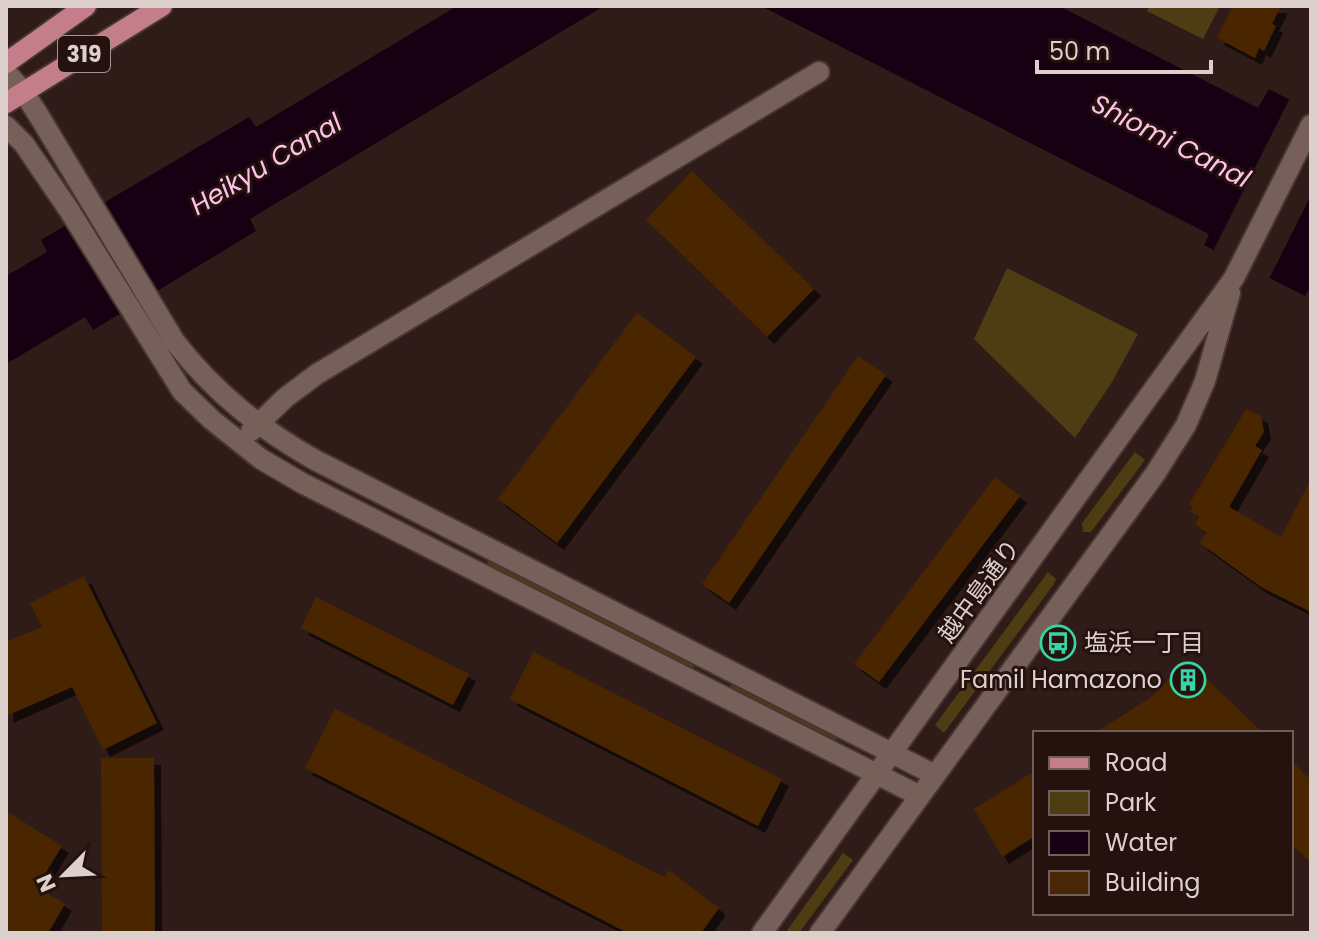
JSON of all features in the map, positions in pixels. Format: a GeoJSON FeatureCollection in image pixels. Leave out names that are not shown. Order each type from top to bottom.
{"type":"FeatureCollection","features":[{"type":"Feature","properties":{"kind":"main road","name":"319"},"geometry":{"type":"LineString","coordinates":[[6,63],[86,6]]}},
{"type":"Feature","properties":{"kind":"main road","name":"319"},"geometry":{"type":"LineString","coordinates":[[15,97],[162,6]]}},
{"type":"Feature","properties":{"kind":"street"},"geometry":{"type":"LineString","coordinates":[[6,72],[15,97],[90,200],[175,342],[202,376],[275,437],[935,775]]}},
{"type":"Feature","properties":{"kind":"street"},"geometry":{"type":"LineString","coordinates":[[239,442],[285,398],[317,374],[819,72]]}},
{"type":"Feature","properties":{"kind":"street","name":"越中島通り"},"geometry":{"type":"LineString","coordinates":[[762,933],[1234,278],[1311,125]]}},
{"type":"Feature","properties":{"kind":"street"},"geometry":{"type":"LineString","coordinates":[[6,126],[24,144],[69,210],[182,391],[261,459],[302,483],[920,796]]}},
{"type":"Feature","properties":{"kind":"street","name":"越中島通り"},"geometry":{"type":"LineString","coordinates":[[820,933],[1155,474],[1186,425],[1205,381],[1234,278]]}},
{"type":"Feature","properties":{"kind":"green space"},"geometry":{"type":"Polygon","coordinates":[[[1149,6],[1220,6],[1203,39],[1147,11],[1149,6]]]}},
{"type":"Feature","properties":{"kind":"green space"},"geometry":{"type":"Polygon","coordinates":[[[1007,268],[1138,334],[1112,382],[1075,438],[974,339],[1007,268]]]}},
{"type":"Feature","properties":{"kind":"green space"},"geometry":{"type":"Polygon","coordinates":[[[1135,452],[1145,460],[1091,532],[1083,532],[1082,523],[1135,452]]]}},
{"type":"Feature","properties":{"kind":"green space"},"geometry":{"type":"Polygon","coordinates":[[[490,561],[693,664],[694,668],[488,565],[490,561]]]}},
{"type":"Feature","properties":{"kind":"green space"},"geometry":{"type":"Polygon","coordinates":[[[1048,572],[1056,579],[1054,584],[944,733],[935,725],[1048,572]]]}},
{"type":"Feature","properties":{"kind":"green space"},"geometry":{"type":"Polygon","coordinates":[[[730,685],[837,738],[835,741],[732,688],[730,685]]]}},
{"type":"Feature","properties":{"kind":"green space"},"geometry":{"type":"Polygon","coordinates":[[[843,853],[853,860],[799,933],[785,933],[843,853]]]}},
{"type":"Feature","properties":{"kind":"water","name":"Heikyu Canal"},"geometry":{"type":"Polygon","coordinates":[[[457,6],[604,6],[250,219],[256,231],[93,330],[85,317],[6,364],[6,276],[47,252],[41,240],[249,117],[256,127],[457,6]]]}},
{"type":"Feature","properties":{"kind":"water","name":"Shiomi Canal"},"geometry":{"type":"Polygon","coordinates":[[[761,6],[1059,6],[1258,108],[1269,89],[1311,111],[1311,286],[1305,296],[1204,245],[1209,234],[761,6]]]}},
{"type":"Feature","properties":{"kind":"pier"},"geometry":{"type":"Polygon","coordinates":[[[1291,96],[1311,107],[1311,195],[1268,281],[1212,253],[1291,96]]]}},
{"type":"Feature","properties":{"kind":"building"},"geometry":{"type":"Polygon","coordinates":[[[1233,6],[1281,6],[1264,51],[1259,48],[1255,58],[1217,38],[1233,6]]]}},
{"type":"Feature","properties":{"kind":"building"},"geometry":{"type":"Polygon","coordinates":[[[692,171],[814,289],[767,337],[646,220],[692,171]]]}},
{"type":"Feature","properties":{"kind":"building"},"geometry":{"type":"Polygon","coordinates":[[[637,313],[696,357],[557,543],[498,499],[637,313]]]}},
{"type":"Feature","properties":{"kind":"building"},"geometry":{"type":"Polygon","coordinates":[[[858,356],[886,375],[729,603],[702,584],[858,356]]]}},
{"type":"Feature","properties":{"kind":"building"},"geometry":{"type":"Polygon","coordinates":[[[1246,409],[1261,416],[1264,432],[1255,446],[1262,450],[1229,507],[1281,537],[1311,479],[1311,612],[1261,587],[1200,543],[1206,533],[1195,524],[1199,517],[1190,511],[1193,506],[1189,504],[1246,409]]]}},
{"type":"Feature","properties":{"kind":"building"},"geometry":{"type":"Polygon","coordinates":[[[995,477],[1020,496],[879,682],[854,664],[995,477]]]}},
{"type":"Feature","properties":{"kind":"building"},"geometry":{"type":"Polygon","coordinates":[[[84,576],[157,723],[103,750],[72,687],[6,716],[6,642],[42,627],[30,603],[84,576]]]}},
{"type":"Feature","properties":{"kind":"building"},"geometry":{"type":"Polygon","coordinates":[[[316,597],[469,674],[453,705],[301,628],[316,597]]]}},
{"type":"Feature","properties":{"kind":"building"},"geometry":{"type":"Polygon","coordinates":[[[533,652],[782,779],[758,826],[510,699],[533,652]]]}},
{"type":"Feature","properties":{"kind":"building","name":"Famil Hamazono"},"geometry":{"type":"Polygon","coordinates":[[[1188,661],[1261,731],[1098,731],[1150,698],[1188,661]]]}},
{"type":"Feature","properties":{"kind":"building"},"geometry":{"type":"Polygon","coordinates":[[[335,709],[664,877],[669,870],[719,908],[701,933],[628,933],[305,768],[335,709]]]}},
{"type":"Feature","properties":{"kind":"building"},"geometry":{"type":"Polygon","coordinates":[[[101,758],[154,758],[155,933],[102,933],[101,758]]]}},
{"type":"Feature","properties":{"kind":"building"},"geometry":{"type":"Polygon","coordinates":[[[1293,762],[1311,780],[1311,863],[1293,846],[1293,762]]]}},
{"type":"Feature","properties":{"kind":"building"},"geometry":{"type":"Polygon","coordinates":[[[1033,772],[1033,837],[1002,857],[974,809],[1033,772]]]}},
{"type":"Feature","properties":{"kind":"building"},"geometry":{"type":"Polygon","coordinates":[[[6,811],[62,846],[37,887],[65,904],[48,933],[6,933],[6,811]]]}},
{"type":"Feature","properties":{"kind":"place","name":"塩浜一丁目"},"geometry":{"type":"Point","coordinates":[1058,643]}},
{"type":"Feature","properties":{"kind":"place","name":"Famil Hamazono"},"geometry":{"type":"Point","coordinates":[1188,680]}}]}
